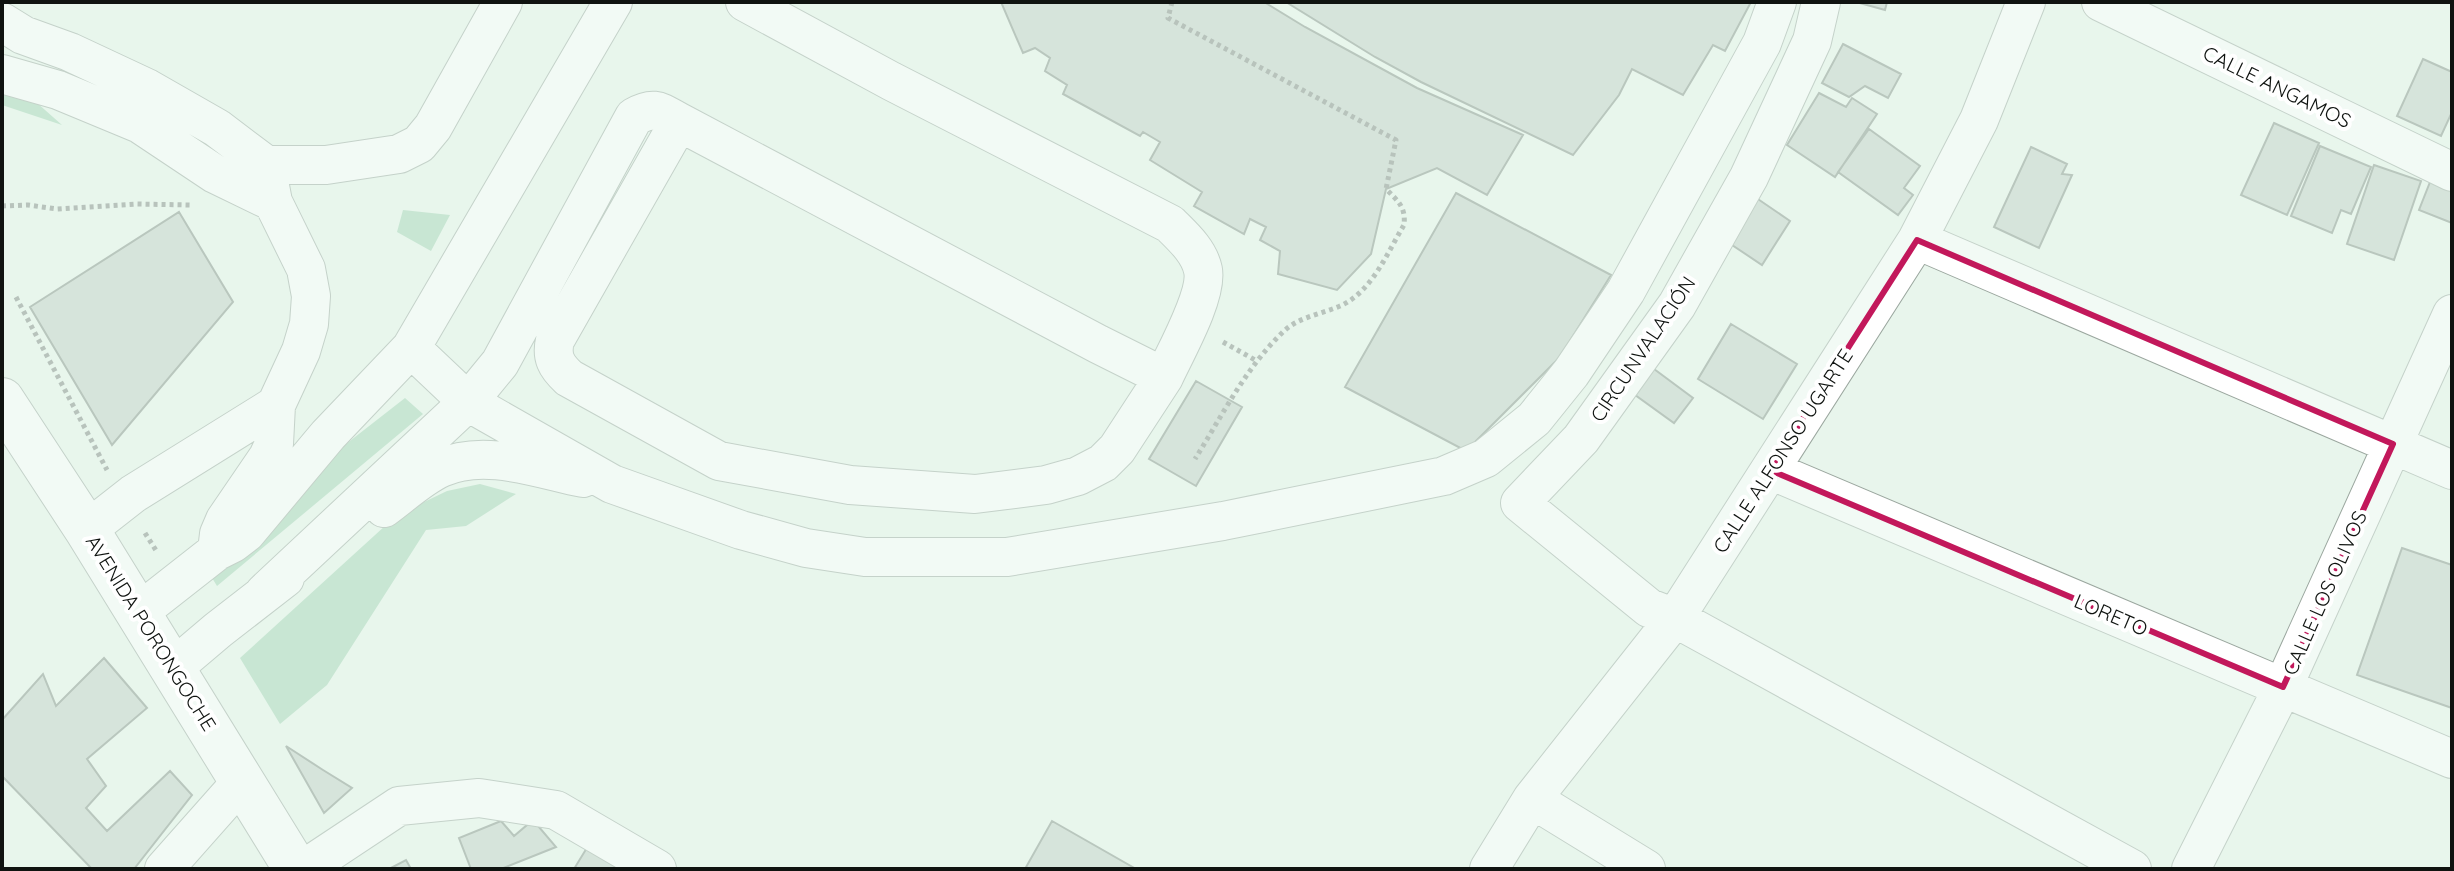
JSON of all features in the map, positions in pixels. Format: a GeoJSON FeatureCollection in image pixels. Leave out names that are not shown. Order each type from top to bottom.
{"type":"FeatureCollection","features":[{"type":"Feature","properties":{"kind":"main road","name":"AVENIDA PORONGOCHE"},"geometry":{"type":"LineString","coordinates":[[2,400],[87,530],[296,869]]}},
{"type":"Feature","properties":{"kind":"street"},"geometry":{"type":"LineString","coordinates":[[2,22],[23,35],[70,52],[147,88],[217,128],[266,165],[326,165],[399,154],[419,144],[433,127],[503,2]]}},
{"type":"Feature","properties":{"kind":"street"},"geometry":{"type":"LineString","coordinates":[[138,613],[217,551],[246,533],[328,435],[411,348],[613,2]]}},
{"type":"Feature","properties":{"kind":"street"},"geometry":{"type":"LineString","coordinates":[[679,122],[555,340],[553,351],[555,362],[569,378],[719,461],[850,485],[975,494],[1046,485],[1078,476],[1103,463],[1117,449],[1164,377],[1203,285],[1203,270],[1191,245],[1170,224],[891,81],[745,2]]}},
{"type":"Feature","properties":{"kind":"street"},"geometry":{"type":"LineString","coordinates":[[264,593],[439,469],[477,460],[497,461],[612,484],[741,530],[806,548],[865,557],[1007,557],[1147,525],[1223,521],[1444,476],[1486,458],[1534,419],[1571,373],[1626,291],[1762,43],[1777,2]]}},
{"type":"Feature","properties":{"kind":"street","name":"CIRCUNVALACIÓN"},"geometry":{"type":"LineString","coordinates":[[1675,618],[1649,608],[1520,503],[1581,439],[1677,305],[1749,177],[1812,41],[1821,2]]}},
{"type":"Feature","properties":{"kind":"street","name":"CALLE ALFONSO UGARTE"},"geometry":{"type":"LineString","coordinates":[[1489,869],[1532,799],[1675,618],[1917,240],[1979,120],[2026,2]]}},
{"type":"Feature","properties":{"kind":"street","name":"CALLE ANGAMOS"},"geometry":{"type":"LineString","coordinates":[[2101,2],[2452,172]]}},
{"type":"Feature","properties":{"kind":"street"},"geometry":{"type":"LineString","coordinates":[[2,74],[58,90],[140,124],[215,174],[273,202]]}},
{"type":"Feature","properties":{"kind":"street"},"geometry":{"type":"LineString","coordinates":[[172,669],[264,593],[468,402],[500,363],[634,117],[647,110],[655,109],[1164,377]]}},
{"type":"Feature","properties":{"kind":"street"},"geometry":{"type":"LineString","coordinates":[[217,551],[225,520],[274,444],[276,405],[301,351],[309,324],[311,296],[306,269],[273,202],[266,165]]}},
{"type":"Feature","properties":{"kind":"street"},"geometry":{"type":"LineString","coordinates":[[1917,240],[2452,470]]}},
{"type":"Feature","properties":{"kind":"street","name":"CALLE LOS OLIVOS"},"geometry":{"type":"LineString","coordinates":[[2191,869],[2283,687],[2452,314]]}},
{"type":"Feature","properties":{"kind":"street"},"geometry":{"type":"LineString","coordinates":[[411,348],[468,402],[612,484]]}},
{"type":"Feature","properties":{"kind":"street"},"geometry":{"type":"LineString","coordinates":[[87,530],[133,494],[276,405]]}},
{"type":"Feature","properties":{"kind":"street","name":"LORETO"},"geometry":{"type":"LineString","coordinates":[[1770,470],[2452,759]]}},
{"type":"Feature","properties":{"kind":"street"},"geometry":{"type":"LineString","coordinates":[[1675,618],[2132,869]]}},
{"type":"Feature","properties":{"kind":"street"},"geometry":{"type":"LineString","coordinates":[[164,869],[242,781]]}},
{"type":"Feature","properties":{"kind":"street"},"geometry":{"type":"LineString","coordinates":[[304,869],[399,806],[479,798],[556,810],[657,869]]}},
{"type":"Feature","properties":{"kind":"street"},"geometry":{"type":"LineString","coordinates":[[1532,799],[1646,869]]}},
{"type":"Feature","properties":{"kind":"path"},"geometry":{"type":"LineString","coordinates":[[1172,2],[1168,18],[1396,140],[1386,189],[1403,206],[1405,214],[1404,225],[1367,286],[1356,298],[1342,306],[1285,329],[1257,361],[1195,459]]}},
{"type":"Feature","properties":{"kind":"path"},"geometry":{"type":"LineString","coordinates":[[2,206],[28,205],[57,209],[137,204],[191,205]]}},
{"type":"Feature","properties":{"kind":"highlighted area"},"geometry":{"type":"Polygon","coordinates":[[[1917,240],[2393,444],[2283,687],[1770,470],[1917,240]]]}},
{"type":"Feature","properties":{"kind":"green space"},"geometry":{"type":"Polygon","coordinates":[[[2,72],[62,125],[2,105],[2,72]]]}},
{"type":"Feature","properties":{"kind":"green space"},"geometry":{"type":"Polygon","coordinates":[[[403,210],[450,215],[431,251],[397,232],[403,210]]]}},
{"type":"Feature","properties":{"kind":"green space"},"geometry":{"type":"Polygon","coordinates":[[[405,398],[423,414],[217,586],[200,558],[405,398]]]}},
{"type":"Feature","properties":{"kind":"green space"},"geometry":{"type":"Polygon","coordinates":[[[480,484],[516,494],[466,526],[426,530],[327,685],[280,724],[240,658],[397,515],[447,491],[480,484]]]}},
{"type":"Feature","properties":{"kind":"building"},"geometry":{"type":"Polygon","coordinates":[[[1001,2],[1264,2],[1417,88],[1523,135],[1487,195],[1437,168],[1386,189],[1371,254],[1337,290],[1278,274],[1280,251],[1260,240],[1266,227],[1250,219],[1244,234],[1194,206],[1202,192],[1150,160],[1160,142],[1143,132],[1140,136],[1063,94],[1067,85],[1045,71],[1050,58],[1035,48],[1023,53],[1001,2]]]}},
{"type":"Feature","properties":{"kind":"building"},"geometry":{"type":"Polygon","coordinates":[[[1286,2],[1751,2],[1725,51],[1713,45],[1683,95],[1632,69],[1619,95],[1573,155],[1421,82],[1286,2]]]}},
{"type":"Feature","properties":{"kind":"building"},"geometry":{"type":"Polygon","coordinates":[[[1856,2],[1887,2],[1885,10],[1856,2]]]}},
{"type":"Feature","properties":{"kind":"building"},"geometry":{"type":"Polygon","coordinates":[[[1843,44],[1901,74],[1888,98],[1865,86],[1849,97],[1822,83],[1843,44]]]}},
{"type":"Feature","properties":{"kind":"building"},"geometry":{"type":"Polygon","coordinates":[[[2423,59],[2452,72],[2452,112],[2441,136],[2397,116],[2423,59]]]}},
{"type":"Feature","properties":{"kind":"building"},"geometry":{"type":"Polygon","coordinates":[[[1819,93],[1846,107],[1852,98],[1877,114],[1835,177],[1787,145],[1819,93]]]}},
{"type":"Feature","properties":{"kind":"building"},"geometry":{"type":"Polygon","coordinates":[[[2274,123],[2319,143],[2287,215],[2241,195],[2274,123]]]}},
{"type":"Feature","properties":{"kind":"building"},"geometry":{"type":"Polygon","coordinates":[[[1869,129],[1920,166],[1904,188],[1913,195],[1898,215],[1838,172],[1869,129]]]}},
{"type":"Feature","properties":{"kind":"building"},"geometry":{"type":"Polygon","coordinates":[[[2320,146],[2371,167],[2351,214],[2341,210],[2332,233],[2291,216],[2320,146]]]}},
{"type":"Feature","properties":{"kind":"building"},"geometry":{"type":"Polygon","coordinates":[[[2031,147],[2067,164],[2062,174],[2072,175],[2039,248],[1994,227],[2031,147]]]}},
{"type":"Feature","properties":{"kind":"building"},"geometry":{"type":"Polygon","coordinates":[[[2374,165],[2421,181],[2394,260],[2347,244],[2374,165]]]}},
{"type":"Feature","properties":{"kind":"building"},"geometry":{"type":"Polygon","coordinates":[[[2432,177],[2452,185],[2452,223],[2419,210],[2432,177]]]}},
{"type":"Feature","properties":{"kind":"building"},"geometry":{"type":"Polygon","coordinates":[[[1456,193],[1611,275],[1560,357],[1466,451],[1345,387],[1456,193]]]}},
{"type":"Feature","properties":{"kind":"building"},"geometry":{"type":"Polygon","coordinates":[[[1752,195],[1790,221],[1762,265],[1723,239],[1752,195]]]}},
{"type":"Feature","properties":{"kind":"building"},"geometry":{"type":"Polygon","coordinates":[[[179,212],[233,302],[112,445],[30,307],[179,212]]]}},
{"type":"Feature","properties":{"kind":"building"},"geometry":{"type":"Polygon","coordinates":[[[1731,324],[1797,364],[1763,419],[1698,379],[1731,324]]]}},
{"type":"Feature","properties":{"kind":"building"},"geometry":{"type":"Polygon","coordinates":[[[1650,366],[1693,398],[1674,423],[1631,392],[1650,366]]]}},
{"type":"Feature","properties":{"kind":"building"},"geometry":{"type":"Polygon","coordinates":[[[1196,381],[1242,407],[1196,486],[1149,459],[1196,381]]]}},
{"type":"Feature","properties":{"kind":"building"},"geometry":{"type":"Polygon","coordinates":[[[2402,548],[2452,565],[2452,708],[2357,675],[2402,548]]]}},
{"type":"Feature","properties":{"kind":"building"},"geometry":{"type":"Polygon","coordinates":[[[104,658],[147,708],[87,759],[106,786],[86,808],[107,831],[170,771],[192,795],[134,869],[92,869],[2,776],[2,720],[43,674],[56,706],[104,658]]]}},
{"type":"Feature","properties":{"kind":"building"},"geometry":{"type":"Polygon","coordinates":[[[286,746],[323,770],[352,788],[324,813],[286,746]]]}},
{"type":"Feature","properties":{"kind":"building"},"geometry":{"type":"Polygon","coordinates":[[[533,820],[556,847],[501,869],[471,869],[459,838],[501,821],[514,836],[533,820]]]}},
{"type":"Feature","properties":{"kind":"building"},"geometry":{"type":"Polygon","coordinates":[[[1052,821],[1136,869],[1025,869],[1052,821]]]}},
{"type":"Feature","properties":{"kind":"building"},"geometry":{"type":"Polygon","coordinates":[[[588,846],[626,869],[574,869],[588,846]]]}},
{"type":"Feature","properties":{"kind":"building"},"geometry":{"type":"Polygon","coordinates":[[[406,860],[411,869],[389,869],[406,860]]]}}]}
